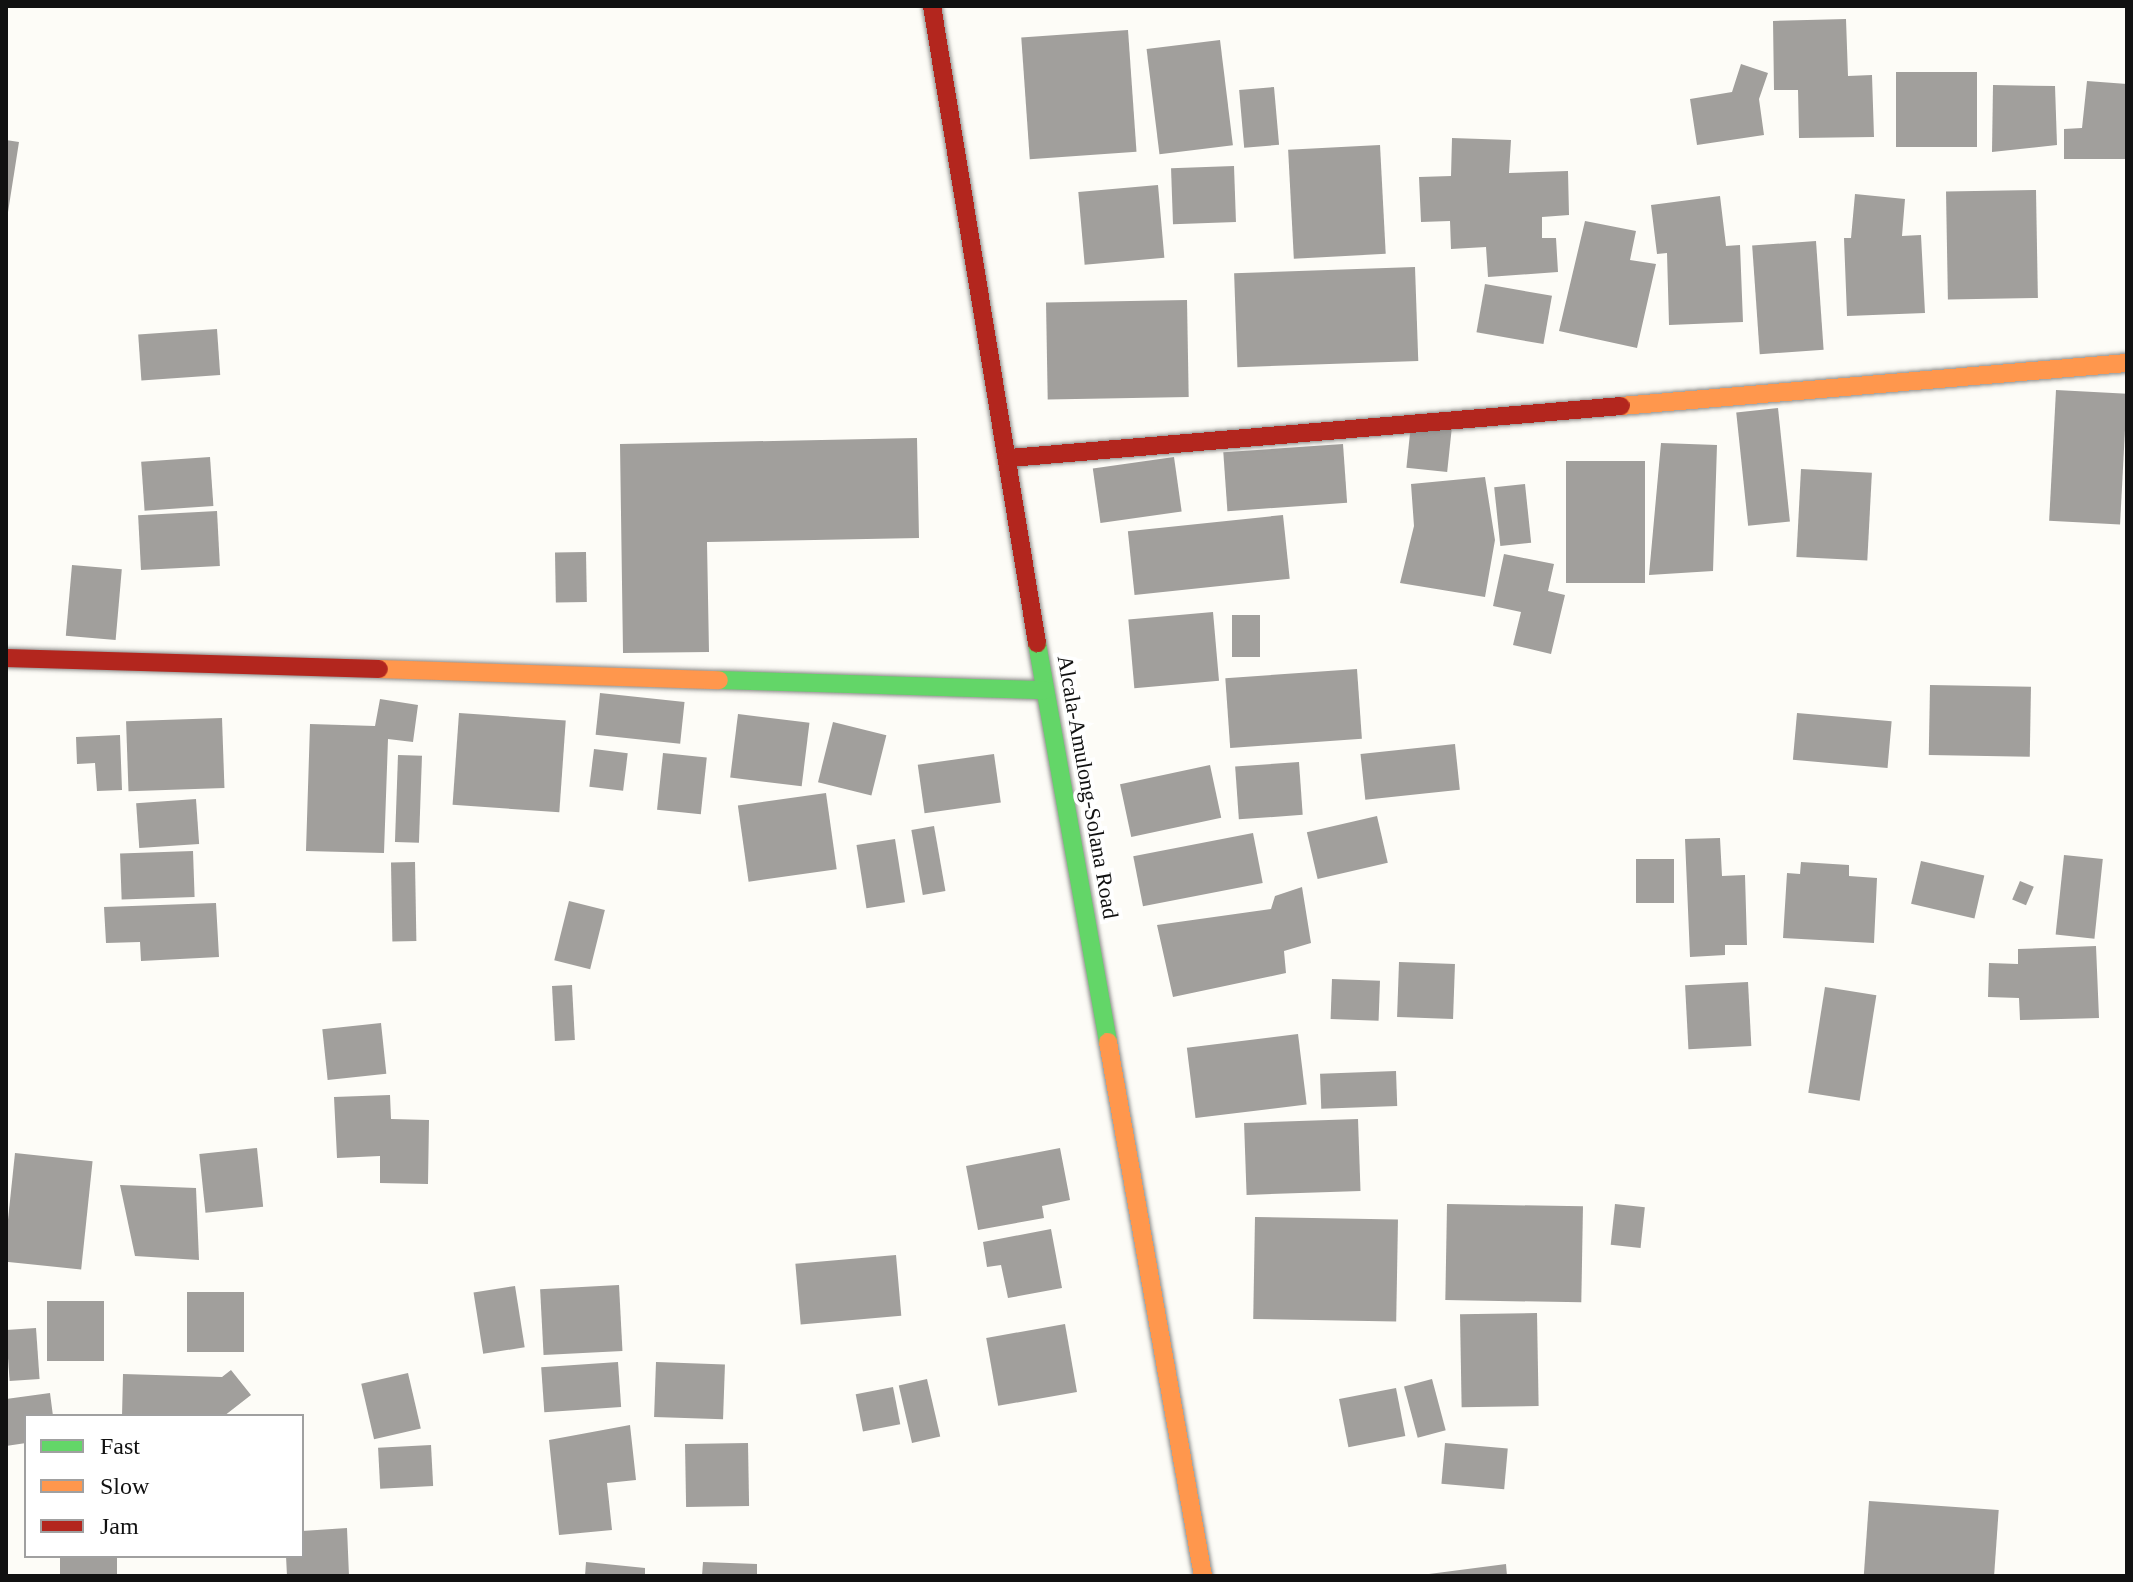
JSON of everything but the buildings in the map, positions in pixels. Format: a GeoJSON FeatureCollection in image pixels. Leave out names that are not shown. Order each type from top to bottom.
{"type":"FeatureCollection","features":[{"type":"Feature","properties":{"kind":"street","name":"Alcala-Amulong-Solana Road"},"geometry":{"type":"LineString","coordinates":[[932,6],[1010,458],[1045,690],[1203,1576]]}},
{"type":"Feature","properties":{"kind":"street"},"geometry":{"type":"LineString","coordinates":[[1010,458],[2127,363]]}},
{"type":"Feature","properties":{"kind":"street"},"geometry":{"type":"LineString","coordinates":[[6,658],[1045,690]]}},
{"type":"Feature","properties":{"kind":"traffic: fast"},"geometry":{"type":"LineString","coordinates":[[1037,643],[1108,1042]]}},
{"type":"Feature","properties":{"kind":"traffic: fast"},"geometry":{"type":"LineString","coordinates":[[719,680],[1045,690]]}},
{"type":"Feature","properties":{"kind":"traffic: slow"},"geometry":{"type":"LineString","coordinates":[[1621,406],[2127,363]]}},
{"type":"Feature","properties":{"kind":"traffic: slow"},"geometry":{"type":"LineString","coordinates":[[379,669],[719,680]]}},
{"type":"Feature","properties":{"kind":"traffic: slow"},"geometry":{"type":"LineString","coordinates":[[1108,1042],[1203,1576]]}},
{"type":"Feature","properties":{"kind":"traffic: jam"},"geometry":{"type":"LineString","coordinates":[[932,6],[1037,643]]}},
{"type":"Feature","properties":{"kind":"traffic: jam"},"geometry":{"type":"LineString","coordinates":[[1010,458],[1621,406]]}},
{"type":"Feature","properties":{"kind":"traffic: jam"},"geometry":{"type":"LineString","coordinates":[[6,658],[379,669]]}}]}
